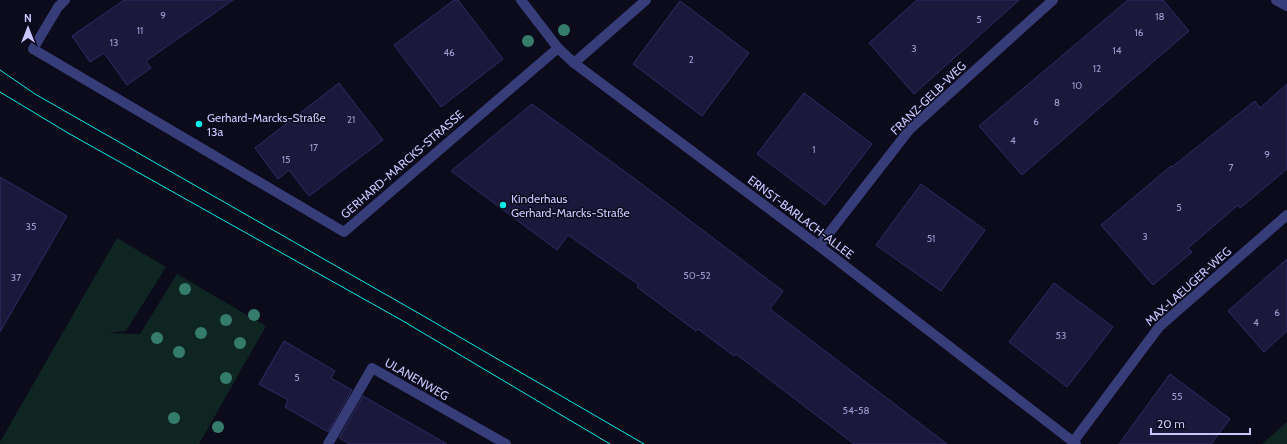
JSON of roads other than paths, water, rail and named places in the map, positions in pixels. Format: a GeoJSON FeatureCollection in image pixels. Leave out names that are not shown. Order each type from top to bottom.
{"type":"FeatureCollection","features":[{"type":"Feature","properties":{"kind":"street","name":"GERHARD-MARCKS-STRASSE"},"geometry":{"type":"LineString","coordinates":[[65,0],[58,8],[33,49],[344,232],[558,48]]}},
{"type":"Feature","properties":{"kind":"street","name":"ERNST-BARLACH-ALLEE"},"geometry":{"type":"LineString","coordinates":[[521,0],[558,48],[574,63],[819,246],[1074,443]]}},
{"type":"Feature","properties":{"kind":"street"},"geometry":{"type":"LineString","coordinates":[[574,63],[646,0]]}},
{"type":"Feature","properties":{"kind":"street","name":"FRANZ-GELB-WEG"},"geometry":{"type":"LineString","coordinates":[[819,246],[910,129],[1053,0]]}},
{"type":"Feature","properties":{"kind":"street"},"geometry":{"type":"LineString","coordinates":[[1276,0],[1287,6]]}},
{"type":"Feature","properties":{"kind":"street","name":"MAX-LAEUGER-WEG"},"geometry":{"type":"LineString","coordinates":[[1074,443],[1159,327],[1287,214]]}},
{"type":"Feature","properties":{"kind":"street","name":"ULANENWEG"},"geometry":{"type":"LineString","coordinates":[[328,444],[372,368],[506,444]]}},
{"type":"Feature","properties":{"kind":"tram line"},"geometry":{"type":"LineString","coordinates":[[0,70],[35,94],[644,444]]}},
{"type":"Feature","properties":{"kind":"tram line"},"geometry":{"type":"LineString","coordinates":[[0,92],[68,133],[403,321],[610,444]]}},
{"type":"Feature","properties":{"kind":"place","name":"Gerhard-Marcks-Straße 13a"},"geometry":{"type":"Point","coordinates":[199,124]}},
{"type":"Feature","properties":{"kind":"place","name":"Kinderhaus Gerhard-Marcks-Straße"},"geometry":{"type":"Point","coordinates":[503,205]}}]}
